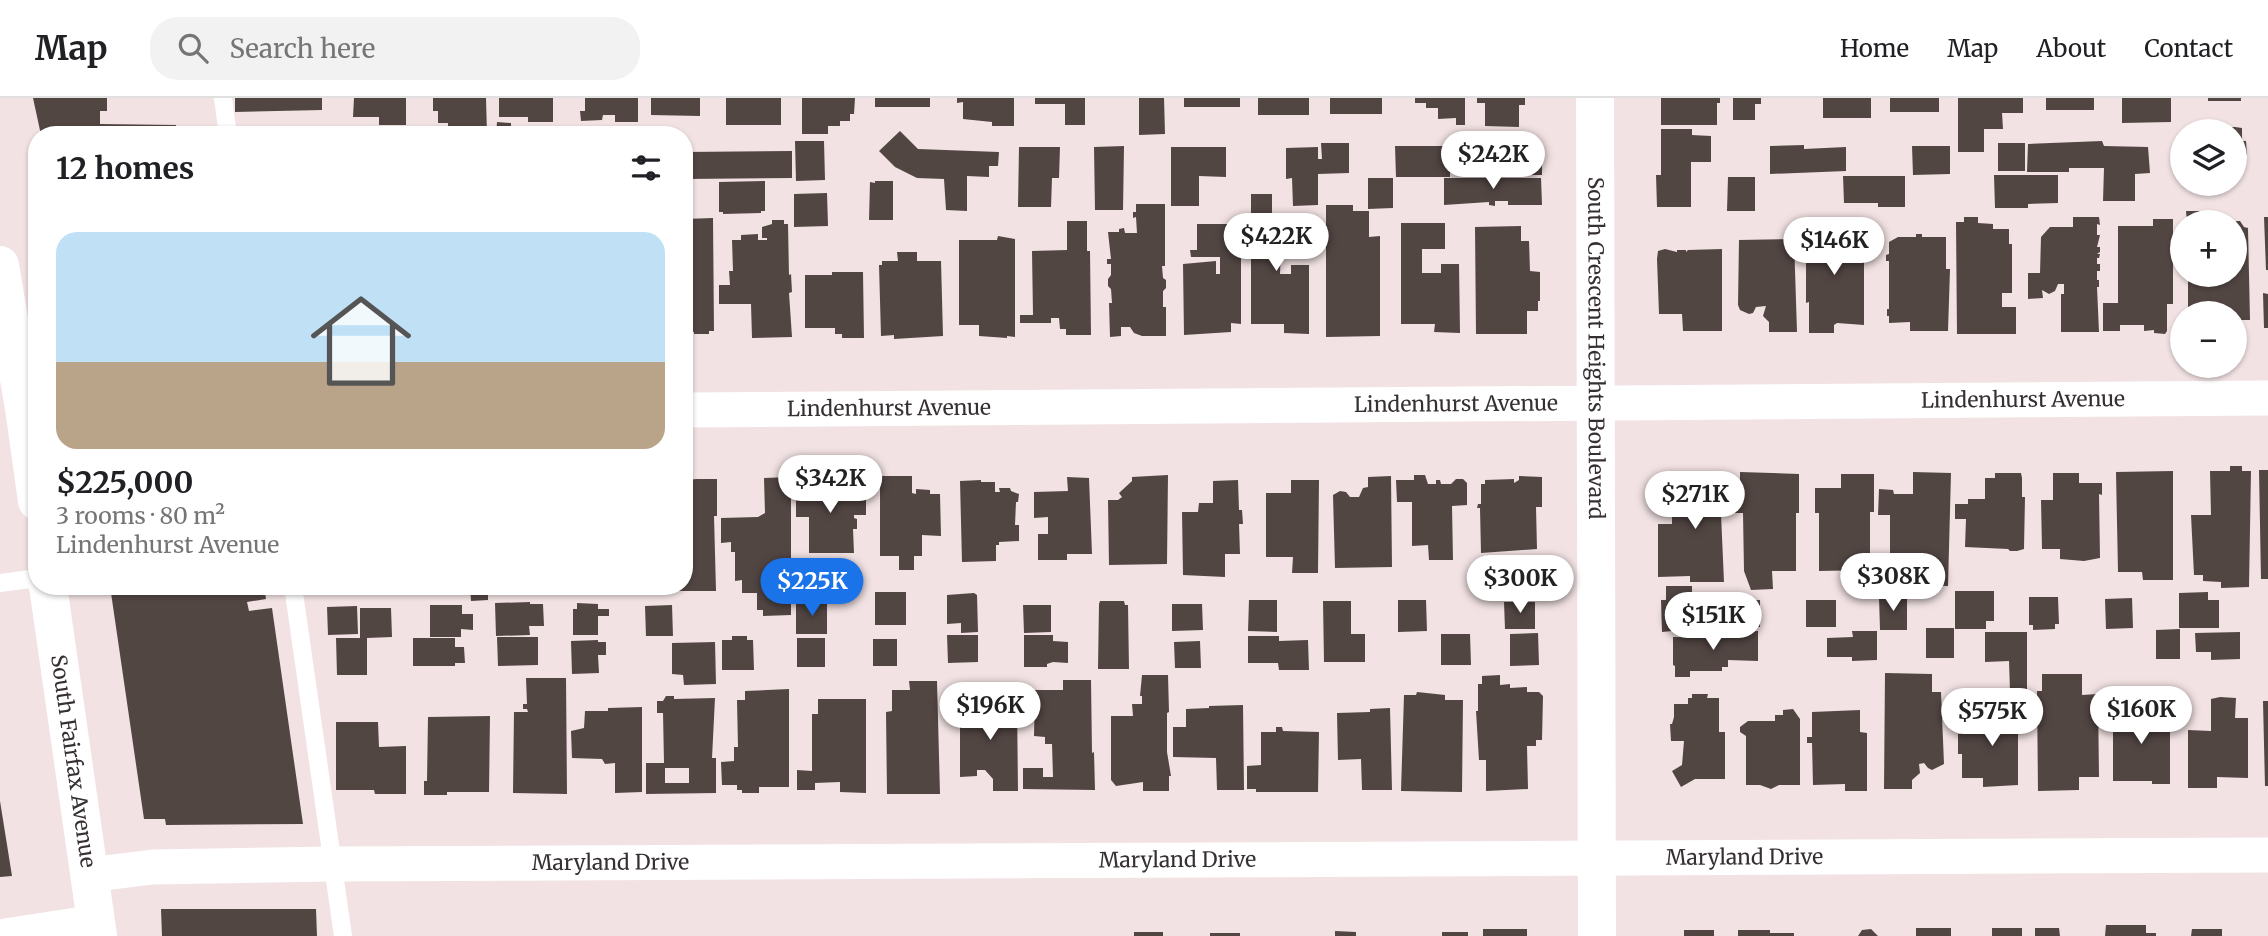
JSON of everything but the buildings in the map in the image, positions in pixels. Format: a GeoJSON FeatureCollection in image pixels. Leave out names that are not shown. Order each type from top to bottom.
{"type":"FeatureCollection","features":[{"type":"Feature","properties":{"kind":"street","name":"South Crescent Heights Boulevard"},"geometry":{"type":"LineString","coordinates":[[1595,98],[1597,936]]}},
{"type":"Feature","properties":{"kind":"street"},"geometry":{"type":"LineString","coordinates":[[0,265],[18,332],[28,396]]}},
{"type":"Feature","properties":{"kind":"street","name":"Lindenhurst Avenue"},"geometry":{"type":"LineString","coordinates":[[693,410],[2268,398]]}},
{"type":"Feature","properties":{"kind":"street","name":"South Fairfax Avenue"},"geometry":{"type":"LineString","coordinates":[[49,595],[97,929]]}},
{"type":"Feature","properties":{"kind":"street","name":"Maryland Drive"},"geometry":{"type":"LineString","coordinates":[[88,875],[153,867],[334,863],[2268,855]]}},
{"type":"Feature","properties":{"kind":"street"},"geometry":{"type":"LineString","coordinates":[[5,936],[97,929]]}},
{"type":"Feature","properties":{"kind":"lane"},"geometry":{"type":"LineString","coordinates":[[223,98],[227,126]]}},
{"type":"Feature","properties":{"kind":"lane"},"geometry":{"type":"LineString","coordinates":[[0,583],[28,579]]}},
{"type":"Feature","properties":{"kind":"lane"},"geometry":{"type":"LineString","coordinates":[[294,595],[343,936]]}}]}
